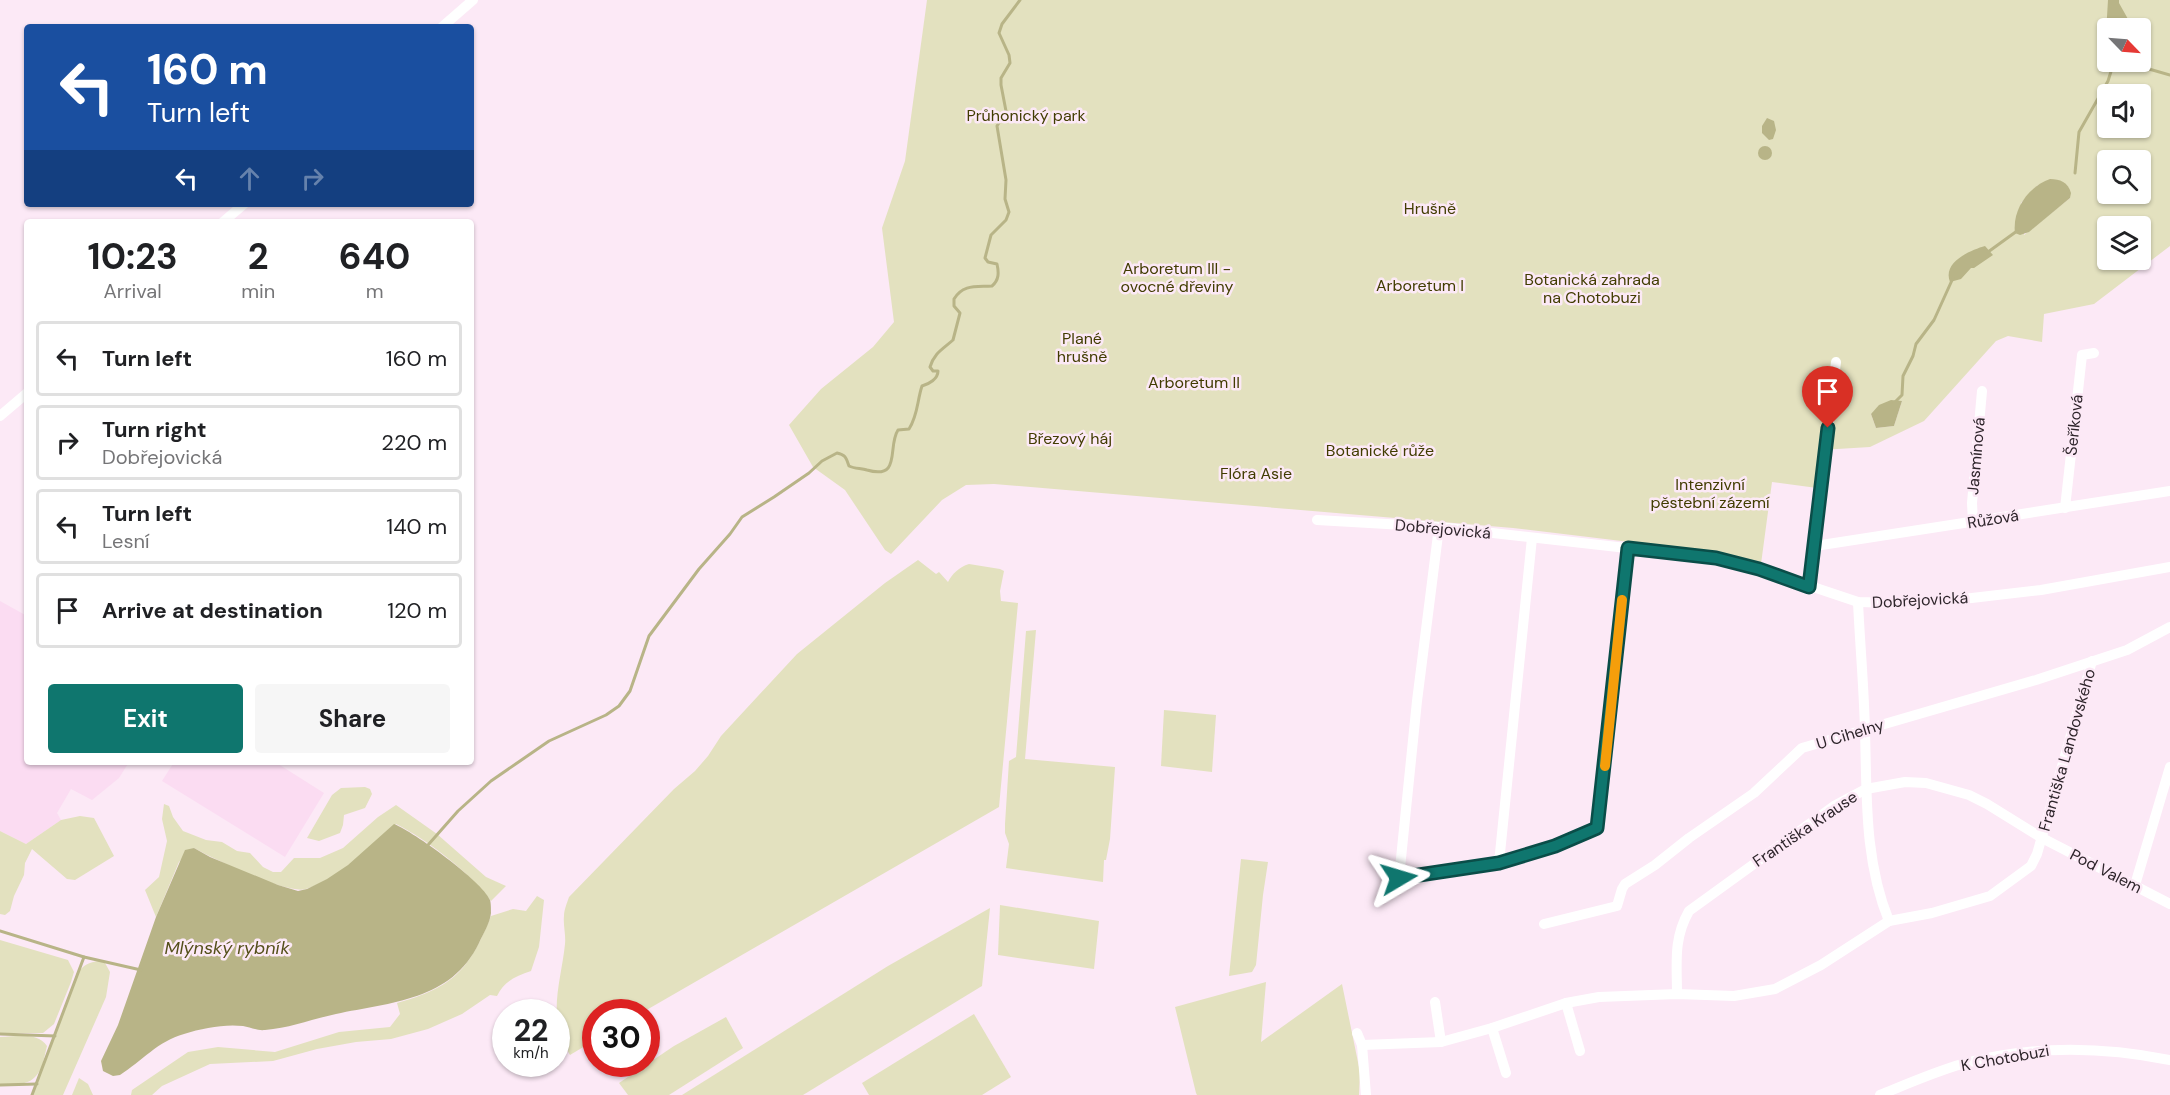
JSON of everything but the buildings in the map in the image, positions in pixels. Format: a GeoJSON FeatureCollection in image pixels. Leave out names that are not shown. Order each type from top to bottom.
{"type":"FeatureCollection","features":[{"type":"Feature","properties":{"kind":"street"},"geometry":{"type":"LineString","coordinates":[[445,24],[473,0]]}},
{"type":"Feature","properties":{"kind":"street"},"geometry":{"type":"LineString","coordinates":[[226,219],[240,207]]}},
{"type":"Feature","properties":{"kind":"street","name":"Šeříková"},"geometry":{"type":"LineString","coordinates":[[2065,508],[2082,355],[2094,353]]}},
{"type":"Feature","properties":{"kind":"street"},"geometry":{"type":"LineString","coordinates":[[1809,587],[1836,362]]}},
{"type":"Feature","properties":{"kind":"street","name":"Jasmínová"},"geometry":{"type":"LineString","coordinates":[[1973,522],[1972,503],[1982,391]]}},
{"type":"Feature","properties":{"kind":"street"},"geometry":{"type":"LineString","coordinates":[[0,416],[24,396]]}},
{"type":"Feature","properties":{"kind":"street","name":"Růžová"},"geometry":{"type":"LineString","coordinates":[[1815,546],[2170,491]]}},
{"type":"Feature","properties":{"kind":"street","name":"Dobřejovická"},"geometry":{"type":"LineString","coordinates":[[1317,520],[1438,527],[1716,558],[1759,569],[1858,602],[1927,602],[1999,595],[2042,590],[2170,567]]}},
{"type":"Feature","properties":{"kind":"street"},"geometry":{"type":"LineString","coordinates":[[1438,527],[1399,878],[1499,863],[1555,846],[1597,828],[1628,548]]}},
{"type":"Feature","properties":{"kind":"street"},"geometry":{"type":"LineString","coordinates":[[1499,863],[1532,538]]}},
{"type":"Feature","properties":{"kind":"street"},"geometry":{"type":"LineString","coordinates":[[1362,1045],[1441,1042],[1492,1028],[1566,1003],[1599,997],[1677,994],[1734,996],[1775,989],[1821,965],[1889,921],[1879,898],[1871,857],[1858,602]]}},
{"type":"Feature","properties":{"kind":"street","name":"U Cihelny"},"geometry":{"type":"LineString","coordinates":[[1544,924],[1617,906],[1625,884],[1655,866],[1689,838],[1754,793],[1802,748],[2014,686],[2127,650],[2170,627]]}},
{"type":"Feature","properties":{"kind":"street","name":"Františka Landovského"},"geometry":{"type":"LineString","coordinates":[[1889,921],[1932,913],[1990,896],[2031,866],[2042,838],[2092,661]]}},
{"type":"Feature","properties":{"kind":"street"},"geometry":{"type":"LineString","coordinates":[[2134,885],[2170,767]]}},
{"type":"Feature","properties":{"kind":"street","name":"Františka Krause"},"geometry":{"type":"LineString","coordinates":[[1677,994],[1676,945],[1680,927],[1689,911],[1826,812],[1866,789],[1905,782],[1926,783],[1946,788],[1987,804],[2042,838]]}},
{"type":"Feature","properties":{"kind":"street","name":"Pod Valem"},"geometry":{"type":"LineString","coordinates":[[2042,838],[2170,904]]}},
{"type":"Feature","properties":{"kind":"street"},"geometry":{"type":"LineString","coordinates":[[1435,1002],[1441,1042]]}},
{"type":"Feature","properties":{"kind":"street"},"geometry":{"type":"LineString","coordinates":[[1566,1003],[1580,1051]]}},
{"type":"Feature","properties":{"kind":"street"},"geometry":{"type":"LineString","coordinates":[[1492,1028],[1506,1073]]}},
{"type":"Feature","properties":{"kind":"street"},"geometry":{"type":"LineString","coordinates":[[1357,1033],[1362,1045],[1366,1095]]}},
{"type":"Feature","properties":{"kind":"street","name":"K Chotobuzi"},"geometry":{"type":"LineString","coordinates":[[1880,1095],[1962,1064],[2022,1052],[2097,1049],[2170,1060]]}},
{"type":"Feature","properties":{"kind":"shaded area"},"geometry":{"type":"Polygon","coordinates":[[[0,601],[24,614],[24,765],[127,765],[119,778],[92,800],[71,789],[57,813],[61,820],[26,844],[0,831],[0,601]]]}},
{"type":"Feature","properties":{"kind":"shaded area"},"geometry":{"type":"Polygon","coordinates":[[[172,765],[280,765],[324,793],[285,857],[162,781],[172,765]]]}},
{"type":"Feature","properties":{"kind":"green space"},"geometry":{"type":"Polygon","coordinates":[[[927,0],[2170,0],[2170,246],[2151,260],[2151,216],[2097,216],[2097,270],[2139,270],[2094,304],[2044,314],[2042,342],[2008,336],[1996,341],[1924,421],[1870,447],[1821,450],[1817,488],[1772,482],[1761,564],[1713,552],[1513,528],[994,484],[966,485],[942,500],[891,554],[885,550],[845,490],[813,467],[789,425],[821,389],[873,347],[894,322],[882,228],[905,161],[927,0]],[[2038,185],[2021,203],[2024,235],[2070,198],[2038,185]],[[1902,401],[1871,414],[1876,428],[1894,426],[1902,401]]]}},
{"type":"Feature","properties":{"kind":"green space"},"geometry":{"type":"Polygon","coordinates":[[[918,560],[936,574],[939,572],[948,582],[956,571],[969,564],[1004,571],[1000,591],[1001,601],[1018,603],[999,807],[660,1002],[660,999],[582,999],[582,1048],[570,1055],[570,999],[557,999],[565,944],[564,914],[569,897],[674,789],[695,771],[721,736],[797,654],[885,583],[918,560]]]}},
{"type":"Feature","properties":{"kind":"green space"},"geometry":{"type":"Polygon","coordinates":[[[1036,630],[1025,759],[1115,767],[1110,839],[1106,860],[1104,860],[1103,882],[1006,868],[1009,844],[1005,824],[1009,761],[1016,757],[1026,631],[1036,630]]]}},
{"type":"Feature","properties":{"kind":"green space"},"geometry":{"type":"Polygon","coordinates":[[[1164,710],[1216,715],[1212,772],[1161,766],[1164,710]]]}},
{"type":"Feature","properties":{"kind":"green space"},"geometry":{"type":"Polygon","coordinates":[[[365,787],[370,789],[372,794],[365,808],[344,815],[340,833],[319,841],[307,838],[332,795],[341,788],[365,787]]]}},
{"type":"Feature","properties":{"kind":"green space"},"geometry":{"type":"Polygon","coordinates":[[[164,804],[169,806],[173,817],[183,831],[206,840],[222,842],[237,851],[250,853],[263,867],[273,872],[281,872],[294,858],[320,858],[343,848],[378,817],[396,805],[437,834],[486,877],[506,886],[491,901],[447,858],[422,839],[396,824],[342,870],[306,889],[283,887],[267,882],[194,848],[179,862],[156,917],[145,890],[159,877],[167,841],[162,819],[164,804]]]}},
{"type":"Feature","properties":{"kind":"green space"},"geometry":{"type":"Polygon","coordinates":[[[80,816],[94,818],[114,856],[75,880],[67,879],[32,849],[25,863],[24,875],[10,911],[5,915],[0,914],[0,831],[26,844],[61,820],[80,816]]]}},
{"type":"Feature","properties":{"kind":"green space"},"geometry":{"type":"Polygon","coordinates":[[[1241,859],[1268,862],[1256,965],[1252,972],[1229,976],[1241,859]]]}},
{"type":"Feature","properties":{"kind":"green space"},"geometry":{"type":"Polygon","coordinates":[[[537,896],[544,900],[539,947],[531,971],[511,980],[503,986],[497,996],[490,995],[462,1014],[428,1029],[391,1039],[317,1049],[273,1061],[210,1064],[162,1086],[152,1095],[131,1095],[132,1090],[188,1052],[218,1047],[275,1052],[339,1032],[390,1027],[400,1014],[397,1003],[433,990],[457,974],[475,950],[491,916],[513,909],[526,911],[537,896]]]}},
{"type":"Feature","properties":{"kind":"green space"},"geometry":{"type":"Polygon","coordinates":[[[1000,905],[1099,921],[1094,969],[998,955],[1000,905]]]}},
{"type":"Feature","properties":{"kind":"green space"},"geometry":{"type":"Polygon","coordinates":[[[990,908],[982,986],[803,1095],[682,1095],[888,966],[990,908]]]}},
{"type":"Feature","properties":{"kind":"green space"},"geometry":{"type":"Polygon","coordinates":[[[0,940],[68,960],[74,972],[54,1024],[43,1033],[0,1033],[0,940]]]}},
{"type":"Feature","properties":{"kind":"green space"},"geometry":{"type":"Polygon","coordinates":[[[99,961],[105,963],[110,972],[106,997],[63,1095],[32,1095],[40,1070],[28,1082],[0,1086],[0,1037],[25,1036],[42,1041],[47,1046],[42,1067],[78,973],[87,964],[99,961]]]}},
{"type":"Feature","properties":{"kind":"green space"},"geometry":{"type":"Polygon","coordinates":[[[1266,982],[1261,1042],[1342,984],[1360,1072],[1359,1095],[1197,1095],[1175,1007],[1266,982]]]}},
{"type":"Feature","properties":{"kind":"green space"},"geometry":{"type":"Polygon","coordinates":[[[974,1014],[1011,1077],[982,1095],[869,1095],[862,1083],[974,1014]]]}},
{"type":"Feature","properties":{"kind":"green space"},"geometry":{"type":"Polygon","coordinates":[[[726,1017],[743,1048],[669,1095],[628,1095],[619,1083],[628,1077],[660,1077],[660,1055],[726,1017]]]}},
{"type":"Feature","properties":{"kind":"green space"},"geometry":{"type":"Polygon","coordinates":[[[79,1078],[88,1084],[93,1095],[72,1095],[79,1078]]]}},
{"type":"Feature","properties":{"kind":"water"},"geometry":{"type":"Polygon","coordinates":[[[2108,0],[2119,0],[2127,18],[2107,18],[2108,0]]]}},
{"type":"Feature","properties":{"kind":"water"},"geometry":{"type":"Polygon","coordinates":[[[1767,118],[1774,121],[1776,130],[1773,139],[1769,140],[1762,133],[1762,126],[1767,118]]]}},
{"type":"Feature","properties":{"kind":"water"},"geometry":{"type":"Polygon","coordinates":[[[1765,146],[1770,148],[1772,153],[1770,158],[1765,160],[1760,158],[1758,153],[1760,148],[1765,146]]]}},
{"type":"Feature","properties":{"kind":"water"},"geometry":{"type":"Polygon","coordinates":[[[2050,179],[2066,184],[2070,189],[2070,198],[2029,232],[2020,235],[2015,233],[2016,216],[2023,200],[2035,188],[2050,179]]]}},
{"type":"Feature","properties":{"kind":"water"},"geometry":{"type":"Polygon","coordinates":[[[1985,246],[1993,255],[1971,268],[1961,279],[1950,282],[1950,268],[1954,263],[1972,250],[1985,246]]]}},
{"type":"Feature","properties":{"kind":"water"},"geometry":{"type":"Polygon","coordinates":[[[1891,400],[1902,401],[1894,426],[1876,428],[1871,414],[1879,405],[1891,400]]]}},
{"type":"Feature","properties":{"kind":"water","name":"Mlýnský rybník"},"geometry":{"type":"Polygon","coordinates":[[[394,824],[446,858],[474,881],[490,900],[488,925],[467,962],[453,977],[436,988],[398,1002],[283,1027],[262,1030],[228,1026],[191,1032],[166,1041],[120,1075],[113,1076],[103,1071],[101,1061],[118,1025],[156,917],[185,850],[194,848],[210,857],[298,891],[327,879],[348,865],[394,824]]]}},
{"type":"Feature","properties":{"kind":"waterway"},"geometry":{"type":"LineString","coordinates":[[428,845],[458,811],[491,781],[549,741],[606,715],[619,706],[630,691],[649,636],[699,569],[742,517],[837,453],[844,456],[849,466],[854,468],[878,472],[889,466],[898,430],[909,429],[916,413],[922,386],[933,381],[938,374],[938,371],[933,371],[930,367],[934,358],[953,340],[960,313],[954,306],[954,299],[961,291],[992,286],[997,279],[997,264],[988,262],[985,258],[991,235],[1006,220],[1009,212],[1005,199],[1006,180],[997,126],[1006,111],[1001,78],[1010,63],[1009,55],[999,33],[1002,24],[1020,0]]}},
{"type":"Feature","properties":{"kind":"waterway"},"geometry":{"type":"LineString","coordinates":[[2151,70],[2170,75]]}},
{"type":"Feature","properties":{"kind":"waterway"},"geometry":{"type":"LineString","coordinates":[[2075,173],[2079,132],[2111,72]]}},
{"type":"Feature","properties":{"kind":"waterway"},"geometry":{"type":"LineString","coordinates":[[1988,252],[2017,231]]}},
{"type":"Feature","properties":{"kind":"waterway"},"geometry":{"type":"LineString","coordinates":[[1894,403],[1902,395],[1903,376],[1916,344],[1934,320],[1953,278]]}},
{"type":"Feature","properties":{"kind":"waterway"},"geometry":{"type":"LineString","coordinates":[[0,931],[84,957],[141,970]]}},
{"type":"Feature","properties":{"kind":"waterway"},"geometry":{"type":"LineString","coordinates":[[32,1095],[84,957]]}},
{"type":"Feature","properties":{"kind":"waterway"},"geometry":{"type":"LineString","coordinates":[[0,1034],[55,1036]]}},
{"type":"Feature","properties":{"kind":"waterway"},"geometry":{"type":"LineString","coordinates":[[0,1085],[37,1084]]}},
{"type":"Feature","properties":{"kind":"slow traffic"},"geometry":{"type":"LineString","coordinates":[[1605,766],[1622,600]]}},
{"type":"Feature","properties":{"kind":"route"},"geometry":{"type":"LineString","coordinates":[[1399,878],[1452,872],[1499,863],[1555,846],[1597,828],[1628,548],[1716,558],[1759,569],[1809,587],[1828,428]]}},
{"type":"Feature","properties":{"kind":"park label","name":"Průhonický park"},"geometry":{"type":"Point","coordinates":[1026,115]}},
{"type":"Feature","properties":{"kind":"park label","name":"Hrušně"},"geometry":{"type":"Point","coordinates":[1430,208]}},
{"type":"Feature","properties":{"kind":"park label","name":"Arboretum III - ovocné dřeviny"},"geometry":{"type":"Point","coordinates":[1177,277]}},
{"type":"Feature","properties":{"kind":"park label","name":"Arboretum I"},"geometry":{"type":"Point","coordinates":[1420,285]}},
{"type":"Feature","properties":{"kind":"park label","name":"Botanická zahrada na Chotobuzi"},"geometry":{"type":"Point","coordinates":[1592,288]}},
{"type":"Feature","properties":{"kind":"park label","name":"Plané hrušně"},"geometry":{"type":"Point","coordinates":[1082,347]}},
{"type":"Feature","properties":{"kind":"park label","name":"Arboretum II"},"geometry":{"type":"Point","coordinates":[1194,382]}},
{"type":"Feature","properties":{"kind":"park label","name":"Březový háj"},"geometry":{"type":"Point","coordinates":[1070,438]}},
{"type":"Feature","properties":{"kind":"park label","name":"Botanické růže"},"geometry":{"type":"Point","coordinates":[1380,450]}},
{"type":"Feature","properties":{"kind":"park label","name":"Flóra Asie"},"geometry":{"type":"Point","coordinates":[1256,473]}},
{"type":"Feature","properties":{"kind":"park label","name":"Intenzivní pěstební zázemí"},"geometry":{"type":"Point","coordinates":[1710,493]}}]}
